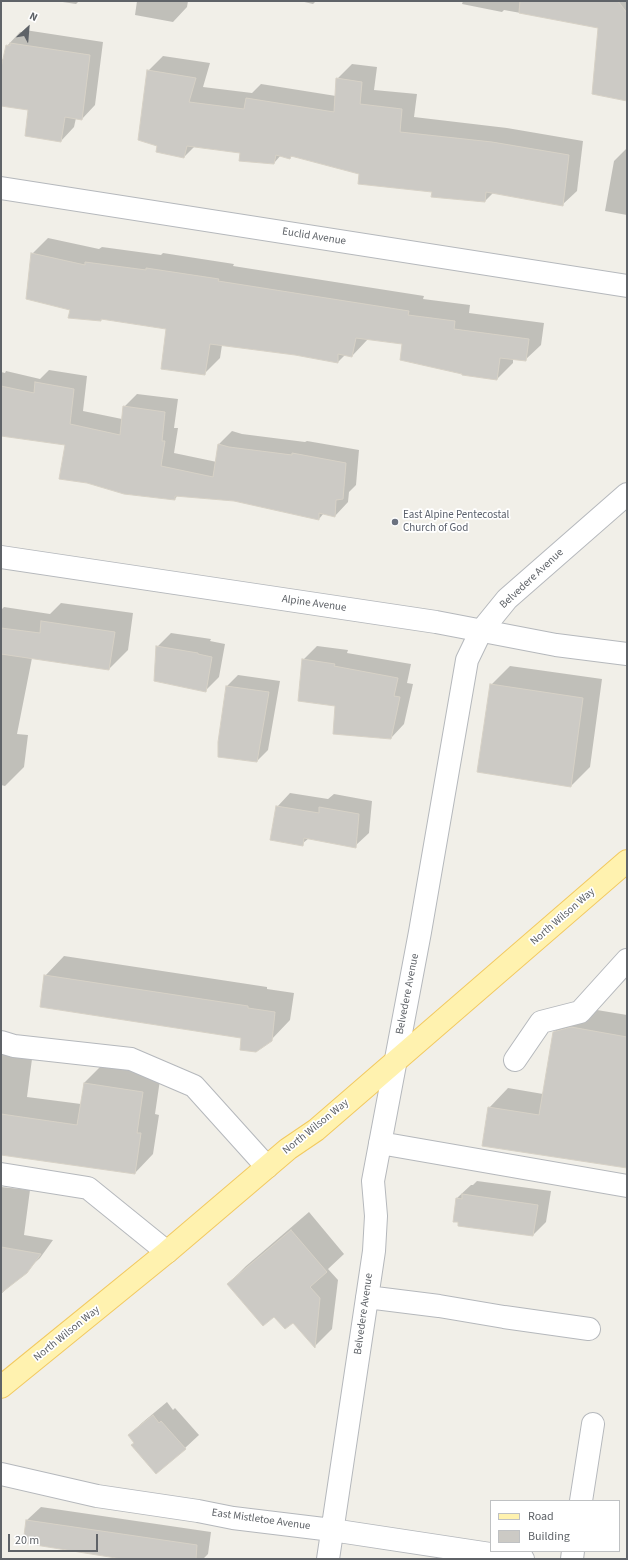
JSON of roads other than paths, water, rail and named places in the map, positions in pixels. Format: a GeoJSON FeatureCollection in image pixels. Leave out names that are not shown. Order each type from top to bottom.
{"type":"FeatureCollection","features":[{"type":"Feature","properties":{"kind":"main road","name":"North Wilson Way"},"geometry":{"type":"LineString","coordinates":[[1,1387],[167,1252],[288,1149],[316,1130],[627,861]]}},
{"type":"Feature","properties":{"kind":"street","name":"Euclid Avenue"},"geometry":{"type":"LineString","coordinates":[[1,188],[627,286]]}},
{"type":"Feature","properties":{"kind":"street","name":"Belvedere Avenue"},"geometry":{"type":"LineString","coordinates":[[328,1559],[374,1252],[376,1216],[373,1181],[420,932],[466,660],[482,631],[507,599],[627,494]]}},
{"type":"Feature","properties":{"kind":"street","name":"Alpine Avenue"},"geometry":{"type":"LineString","coordinates":[[1,557],[436,622],[556,645],[627,654]]}},
{"type":"Feature","properties":{"kind":"street"},"geometry":{"type":"LineString","coordinates":[[515,1060],[541,1022],[580,1012],[627,960]]}},
{"type":"Feature","properties":{"kind":"street"},"geometry":{"type":"LineString","coordinates":[[1,1042],[14,1046],[131,1059],[194,1086],[267,1167]]}},
{"type":"Feature","properties":{"kind":"street"},"geometry":{"type":"LineString","coordinates":[[380,1143],[627,1186]]}},
{"type":"Feature","properties":{"kind":"street"},"geometry":{"type":"LineString","coordinates":[[1,1174],[88,1188],[167,1252]]}},
{"type":"Feature","properties":{"kind":"street"},"geometry":{"type":"LineString","coordinates":[[367,1297],[439,1306],[589,1329]]}},
{"type":"Feature","properties":{"kind":"street"},"geometry":{"type":"LineString","coordinates":[[581,1500],[593,1424]]}},
{"type":"Feature","properties":{"kind":"street","name":"East Mistletoe Avenue"},"geometry":{"type":"LineString","coordinates":[[1,1474],[97,1496],[198,1511],[233,1518],[332,1530],[523,1559]]}},
{"type":"Feature","properties":{"kind":"place","name":"East Alpine Pentecostal Church of God"},"geometry":{"type":"Point","coordinates":[395,522]}}]}
